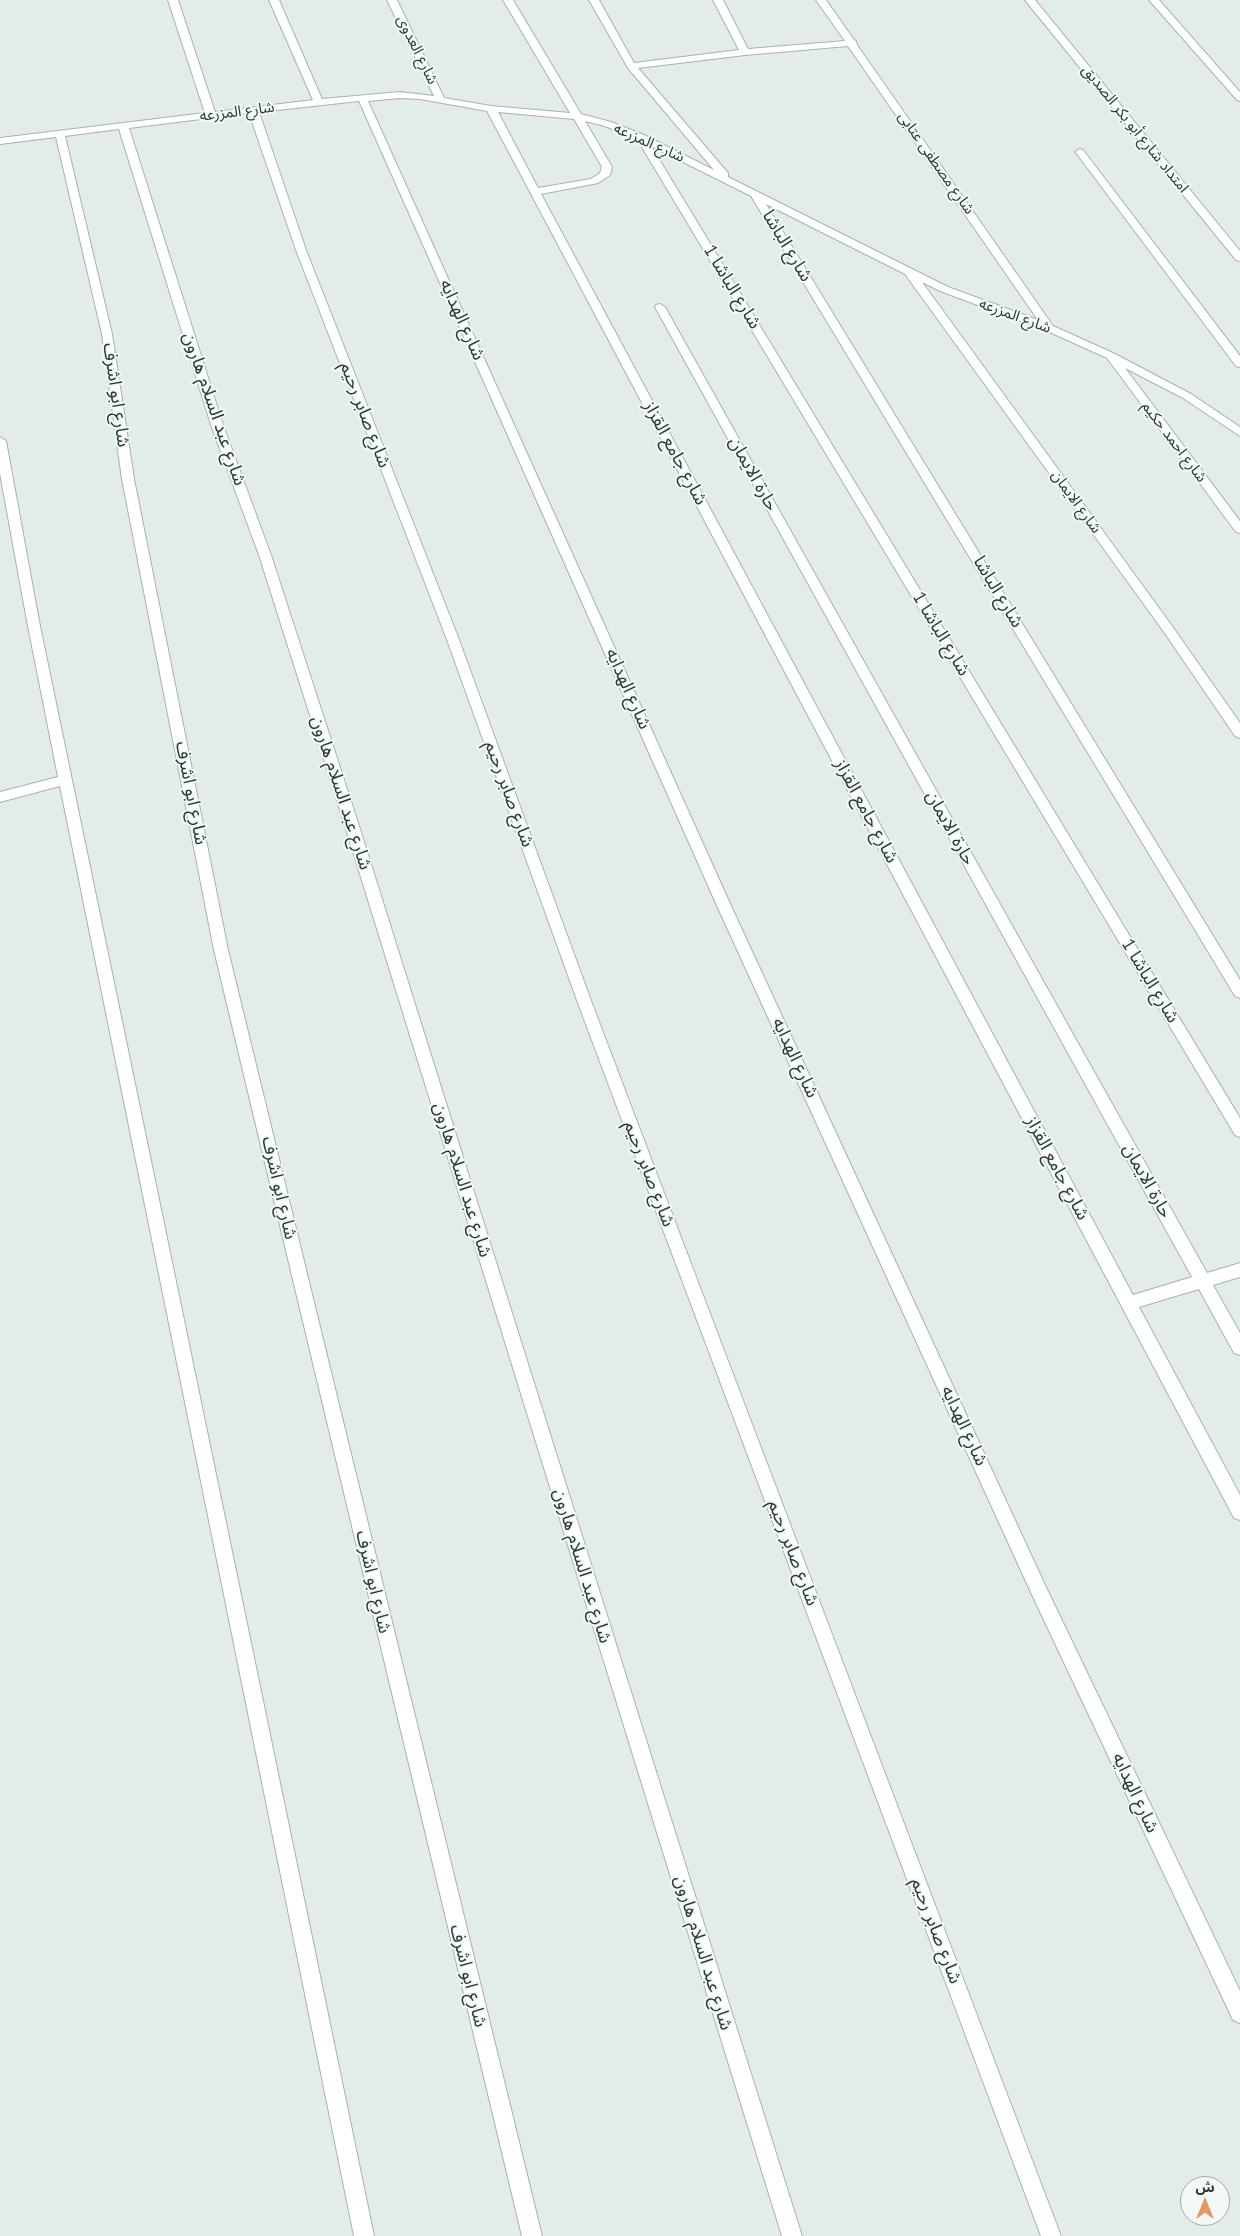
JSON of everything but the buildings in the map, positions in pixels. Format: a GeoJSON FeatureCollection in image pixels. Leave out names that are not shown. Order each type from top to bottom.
{"type":"FeatureCollection","features":[{"type":"Feature","properties":{"kind":"street"},"geometry":{"type":"LineString","coordinates":[[173,0],[212,115]]}},
{"type":"Feature","properties":{"kind":"street"},"geometry":{"type":"LineString","coordinates":[[274,0],[319,102]]}},
{"type":"Feature","properties":{"kind":"street","name":"شارع العدوى"},"geometry":{"type":"LineString","coordinates":[[392,0],[441,101]]}},
{"type":"Feature","properties":{"kind":"street"},"geometry":{"type":"LineString","coordinates":[[508,0],[607,167],[605,175],[594,181],[535,192]]}},
{"type":"Feature","properties":{"kind":"street"},"geometry":{"type":"LineString","coordinates":[[594,0],[631,66],[728,180]]}},
{"type":"Feature","properties":{"kind":"street"},"geometry":{"type":"LineString","coordinates":[[718,0],[745,52]]}},
{"type":"Feature","properties":{"kind":"street","name":"شارع مصطفى عتابى"},"geometry":{"type":"LineString","coordinates":[[821,0],[1049,328]]}},
{"type":"Feature","properties":{"kind":"street","name":"امتداد شارع أبو بكر الصديق"},"geometry":{"type":"LineString","coordinates":[[1030,0],[1240,258]]}},
{"type":"Feature","properties":{"kind":"street"},"geometry":{"type":"LineString","coordinates":[[1154,0],[1240,98]]}},
{"type":"Feature","properties":{"kind":"street"},"geometry":{"type":"LineString","coordinates":[[631,66],[745,52],[853,44]]}},
{"type":"Feature","properties":{"kind":"street","name":"شارع المزرعه"},"geometry":{"type":"LineString","coordinates":[[0,141],[362,98],[420,96],[491,109],[576,116],[608,124],[641,138],[909,272],[968,299],[1049,328],[1110,355],[1186,396],[1240,432]]}},
{"type":"Feature","properties":{"kind":"street","name":"شارع الهدايه"},"geometry":{"type":"LineString","coordinates":[[362,98],[725,908],[1039,1591],[1240,2013]]}},
{"type":"Feature","properties":{"kind":"street","name":"شارع جامع القزاز"},"geometry":{"type":"LineString","coordinates":[[491,109],[1240,1512]]}},
{"type":"Feature","properties":{"kind":"street","name":"شارع صابر رحيم"},"geometry":{"type":"LineString","coordinates":[[253,110],[301,250],[452,637],[589,1015],[1051,2236]]}},
{"type":"Feature","properties":{"kind":"street","name":"شارع عبد السلام هارون"},"geometry":{"type":"LineString","coordinates":[[123,126],[217,425],[265,555],[350,820],[792,2236]]}},
{"type":"Feature","properties":{"kind":"street","name":"شارع ابو اشرف"},"geometry":{"type":"LineString","coordinates":[[60,134],[107,334],[128,479],[222,950],[532,2236]]}},
{"type":"Feature","properties":{"kind":"street","name":"شارع الباشا 1"},"geometry":{"type":"LineString","coordinates":[[641,138],[1240,1131]]}},
{"type":"Feature","properties":{"kind":"street"},"geometry":{"type":"LineString","coordinates":[[1080,152],[1240,364]]}},
{"type":"Feature","properties":{"kind":"street","name":"شارع الباشا"},"geometry":{"type":"LineString","coordinates":[[754,193],[1240,992]]}},
{"type":"Feature","properties":{"kind":"street","name":"شارع الايمان"},"geometry":{"type":"LineString","coordinates":[[909,272],[1168,629],[1240,733]]}},
{"type":"Feature","properties":{"kind":"street","name":"حارة الايمان"},"geometry":{"type":"LineString","coordinates":[[660,307],[1240,1348]]}},
{"type":"Feature","properties":{"kind":"street","name":"شارع احمد حكيم"},"geometry":{"type":"LineString","coordinates":[[1110,355],[1240,529]]}},
{"type":"Feature","properties":{"kind":"street"},"geometry":{"type":"LineString","coordinates":[[0,441],[66,780],[364,2236]]}},
{"type":"Feature","properties":{"kind":"street"},"geometry":{"type":"LineString","coordinates":[[0,797],[66,780]]}},
{"type":"Feature","properties":{"kind":"street"},"geometry":{"type":"LineString","coordinates":[[1129,1303],[1240,1270]]}}]}
